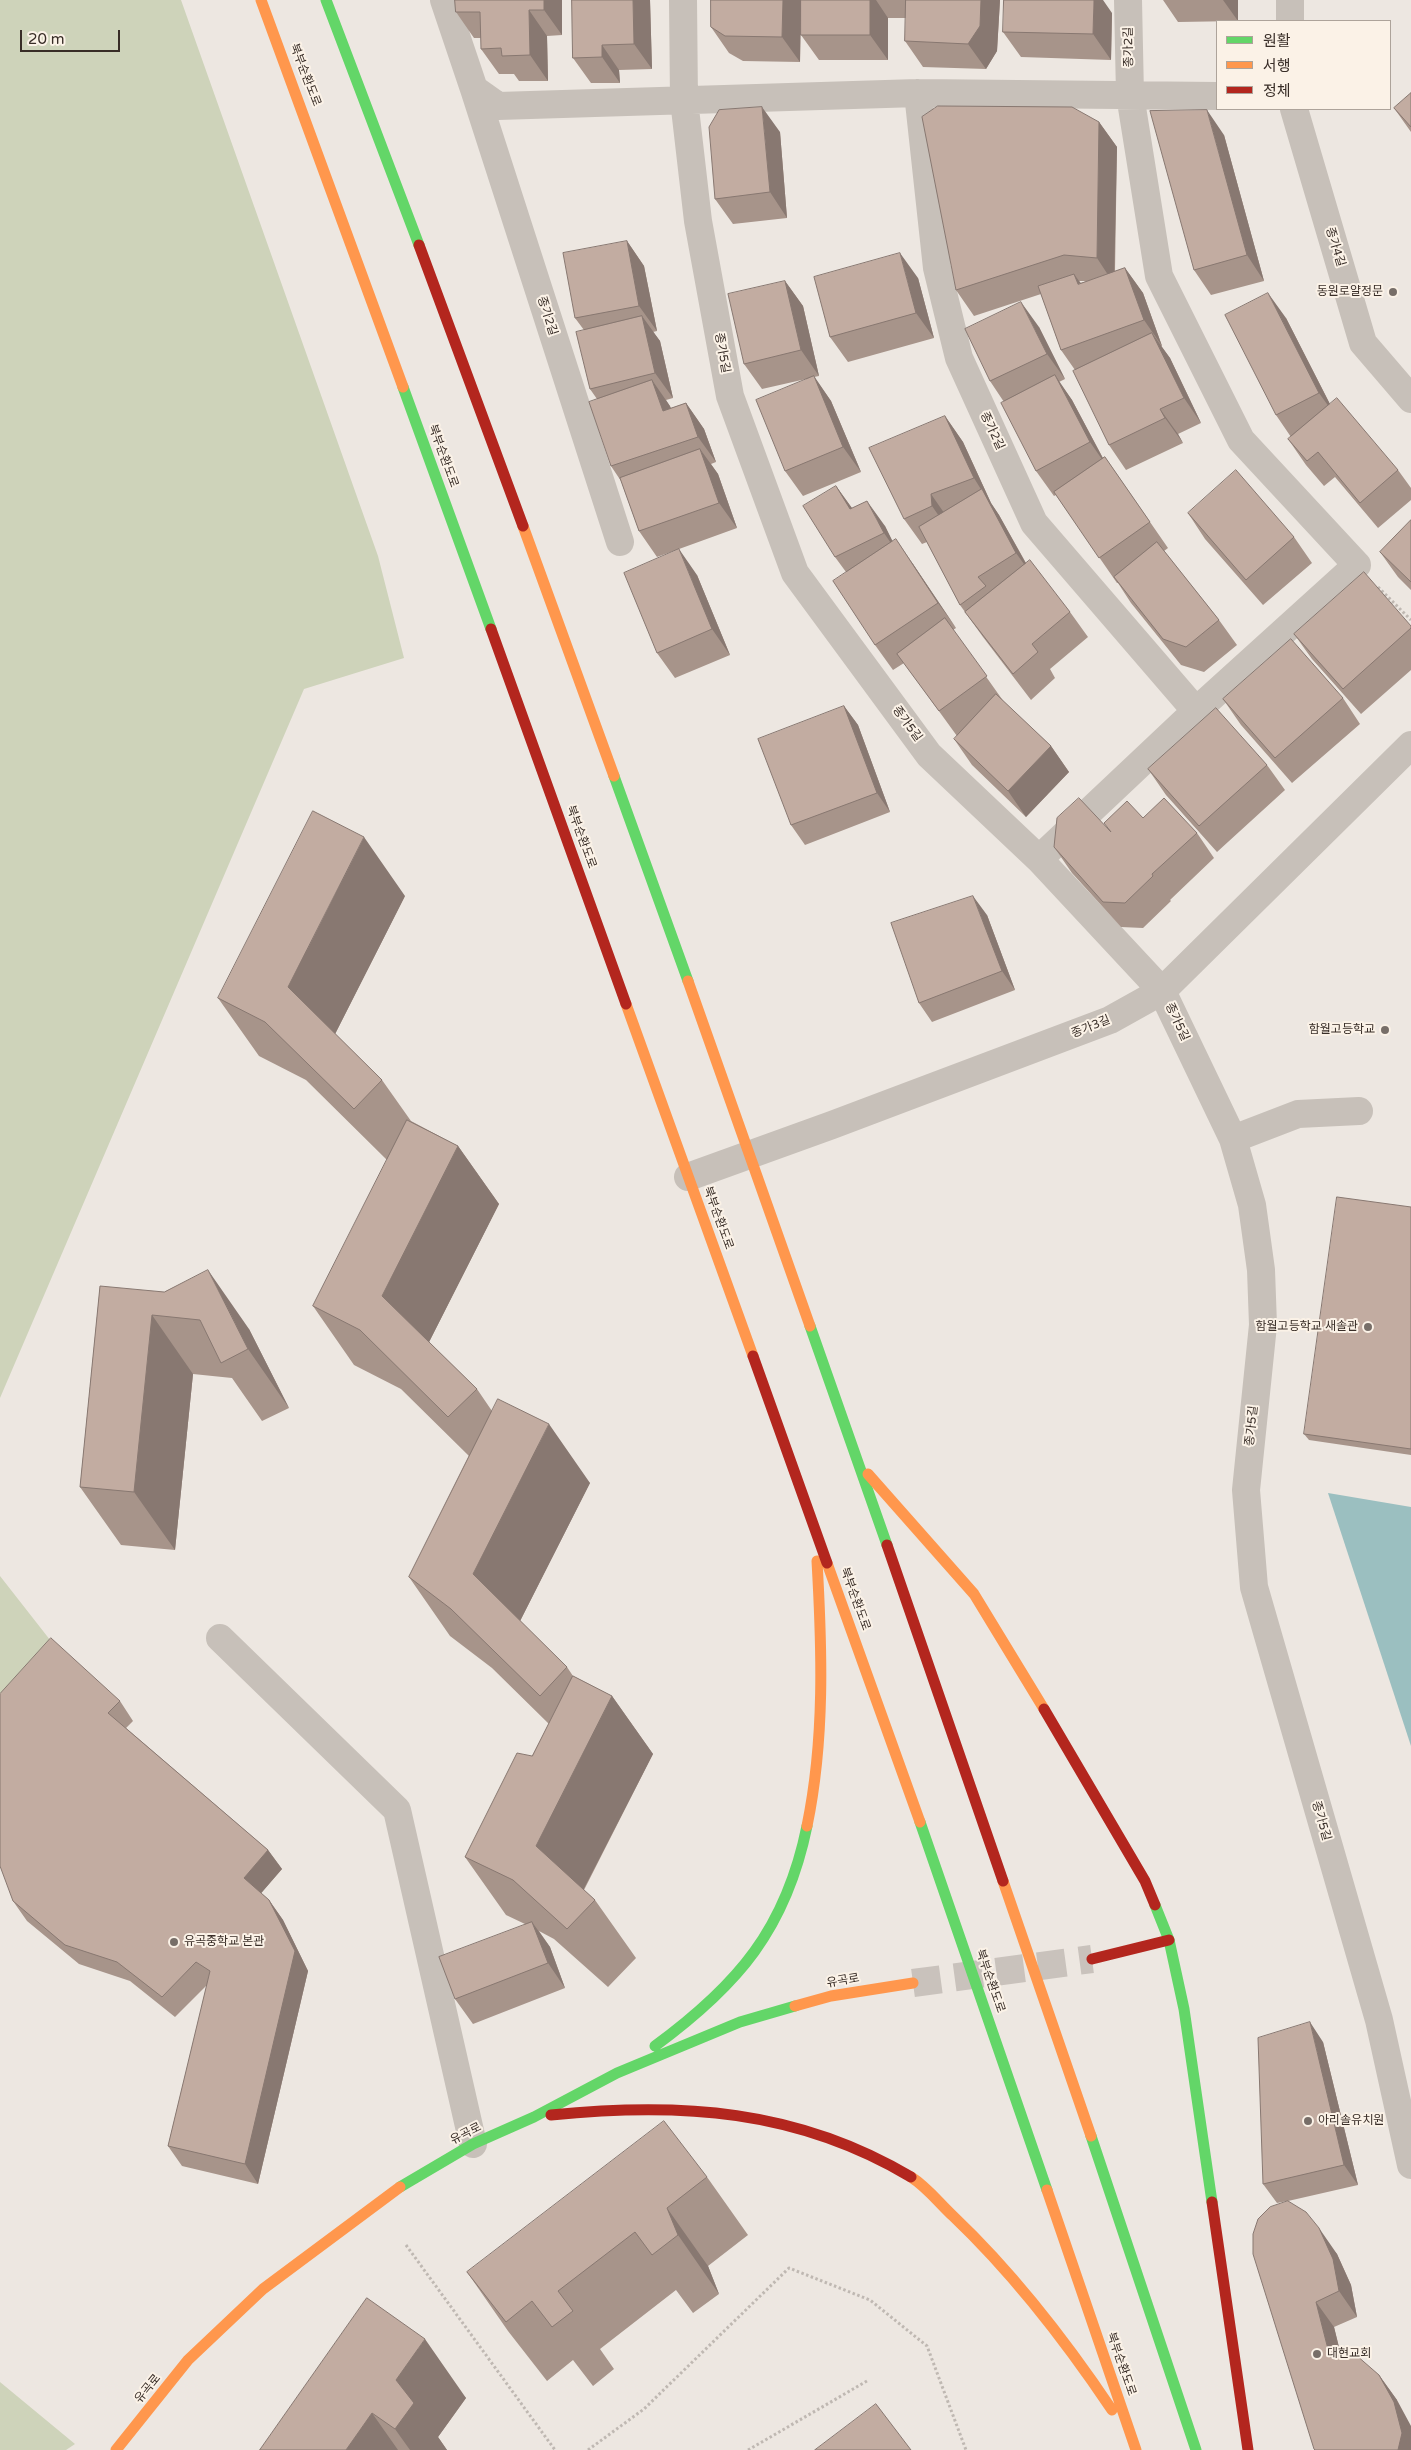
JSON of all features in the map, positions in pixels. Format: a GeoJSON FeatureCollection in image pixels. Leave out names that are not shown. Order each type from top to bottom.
{"type":"FeatureCollection","features":[{"type":"Feature","properties":{"kind":"main road","name":"북부순환도로"},"geometry":{"type":"LineString","coordinates":[[261,0],[319,153],[919,1818],[1135,2446]]}},
{"type":"Feature","properties":{"kind":"main road"},"geometry":{"type":"LineString","coordinates":[[326,0],[625,803],[750,1155],[973,1788],[1196,2450]]}},
{"type":"Feature","properties":{"kind":"main road"},"geometry":{"type":"LineString","coordinates":[[858,1461],[974,1594],[1004,1640],[1144,1881],[1169,1940],[1184,2009],[1248,2450]]}},
{"type":"Feature","properties":{"kind":"main road"},"geometry":{"type":"LineString","coordinates":[[617,2073],[712,2002],[751,1958],[768,1934],[790,1893],[802,1850],[811,1801],[819,1721],[821,1626],[814,1527]]}},
{"type":"Feature","properties":{"kind":"main road"},"geometry":{"type":"LineString","coordinates":[[1092,1958],[1169,1940]]}},
{"type":"Feature","properties":{"kind":"main road","name":"유곡로"},"geometry":{"type":"LineString","coordinates":[[116,2450],[188,2360],[263,2289],[389,2193],[473,2144],[534,2117],[617,2073],[740,2022],[832,1996],[913,1983]]}},
{"type":"Feature","properties":{"kind":"main road"},"geometry":{"type":"LineString","coordinates":[[534,2117],[582,2111],[630,2109],[678,2109],[723,2112],[781,2122],[849,2144],[911,2176],[969,2229],[1032,2301],[1084,2368],[1135,2446]]}},
{"type":"Feature","properties":{"kind":"street","name":"종가2길"},"geometry":{"type":"LineString","coordinates":[[444,0],[620,542]]}},
{"type":"Feature","properties":{"kind":"street","name":"종가5길"},"geometry":{"type":"LineString","coordinates":[[683,0],[684,100],[698,221],[730,396],[795,573],[929,755],[1038,859],[1162,991],[1233,1139],[1252,1205],[1261,1270],[1263,1324],[1246,1490],[1254,1587],[1378,2020],[1411,2165]]}},
{"type":"Feature","properties":{"kind":"street","name":"종가2길"},"geometry":{"type":"LineString","coordinates":[[1128,0],[1130,94],[1159,276],[1241,440],[1357,566]]}},
{"type":"Feature","properties":{"kind":"street"},"geometry":{"type":"LineString","coordinates":[[1290,0],[1290,20]]}},
{"type":"Feature","properties":{"kind":"street"},"geometry":{"type":"LineString","coordinates":[[474,89],[498,106],[918,93],[1216,96]]}},
{"type":"Feature","properties":{"kind":"street","name":"종가2길"},"geometry":{"type":"LineString","coordinates":[[918,93],[937,268],[959,358],[1034,522],[1196,711]]}},
{"type":"Feature","properties":{"kind":"street","name":"종가4길"},"geometry":{"type":"LineString","coordinates":[[1294,110],[1363,344],[1411,399]]}},
{"type":"Feature","properties":{"kind":"street"},"geometry":{"type":"LineString","coordinates":[[1038,859],[1196,711],[1357,566]]}},
{"type":"Feature","properties":{"kind":"street","name":"종가3길"},"geometry":{"type":"LineString","coordinates":[[688,1177],[1110,1020],[1162,991],[1411,745]]}},
{"type":"Feature","properties":{"kind":"street"},"geometry":{"type":"LineString","coordinates":[[1233,1139],[1298,1114],[1358,1111]]}},
{"type":"Feature","properties":{"kind":"street"},"geometry":{"type":"LineString","coordinates":[[220,1638],[397,1810],[473,2144]]}},
{"type":"Feature","properties":{"kind":"path"},"geometry":{"type":"LineString","coordinates":[[1357,566],[1411,620]]}},
{"type":"Feature","properties":{"kind":"path"},"geometry":{"type":"LineString","coordinates":[[406,2244],[555,2450]]}},
{"type":"Feature","properties":{"kind":"path"},"geometry":{"type":"LineString","coordinates":[[588,2450],[644,2409],[789,2268],[870,2300],[927,2346],[966,2450]]}},
{"type":"Feature","properties":{"kind":"path"},"geometry":{"type":"LineString","coordinates":[[748,2450],[867,2381]]}},
{"type":"Feature","properties":{"kind":"green space"},"geometry":{"type":"Polygon","coordinates":[[[0,0],[181,0],[378,556],[404,658],[304,689],[0,1398],[0,0]]]}},
{"type":"Feature","properties":{"kind":"green space"},"geometry":{"type":"Polygon","coordinates":[[[0,1576],[54,1645],[0,1700],[0,1576]]]}},
{"type":"Feature","properties":{"kind":"green space"},"geometry":{"type":"Polygon","coordinates":[[[0,2382],[75,2444],[66,2450],[0,2450],[0,2382]]]}},
{"type":"Feature","properties":{"kind":"water"},"geometry":{"type":"Polygon","coordinates":[[[1328,1493],[1411,1507],[1411,1746],[1328,1493]]]}},
{"type":"Feature","properties":{"kind":"building"},"geometry":{"type":"Polygon","coordinates":[[[455,0],[544,0],[544,10],[529,10],[530,55],[502,56],[501,48],[481,49],[480,12],[456,12],[455,0]]]}},
{"type":"Feature","properties":{"kind":"building"},"geometry":{"type":"Polygon","coordinates":[[[572,0],[633,0],[634,44],[602,45],[602,57],[573,58],[572,0]]]}},
{"type":"Feature","properties":{"kind":"building"},"geometry":{"type":"Polygon","coordinates":[[[711,0],[783,0],[782,37],[725,36],[711,27],[711,0]]]}},
{"type":"Feature","properties":{"kind":"building"},"geometry":{"type":"Polygon","coordinates":[[[801,0],[870,0],[870,35],[801,35],[801,0]]]}},
{"type":"Feature","properties":{"kind":"building"},"geometry":{"type":"Polygon","coordinates":[[[906,0],[981,0],[980,26],[968,44],[905,41],[906,0]]]}},
{"type":"Feature","properties":{"kind":"building"},"geometry":{"type":"Polygon","coordinates":[[[1004,0],[1094,0],[1093,34],[1003,32],[1004,0]]]}},
{"type":"Feature","properties":{"kind":"building"},"geometry":{"type":"Polygon","coordinates":[[[1411,93],[1411,127],[1394,108],[1411,93]]]}},
{"type":"Feature","properties":{"kind":"building"},"geometry":{"type":"Polygon","coordinates":[[[938,106],[1072,107],[1099,122],[1097,258],[1064,255],[956,290],[922,117],[938,106]]]}},
{"type":"Feature","properties":{"kind":"building"},"geometry":{"type":"Polygon","coordinates":[[[762,107],[770,192],[715,199],[709,127],[719,110],[762,107]]]}},
{"type":"Feature","properties":{"kind":"building"},"geometry":{"type":"Polygon","coordinates":[[[1207,110],[1247,255],[1194,270],[1150,111],[1207,110]]]}},
{"type":"Feature","properties":{"kind":"building"},"geometry":{"type":"Polygon","coordinates":[[[627,241],[639,306],[575,318],[563,253],[627,241]]]}},
{"type":"Feature","properties":{"kind":"building"},"geometry":{"type":"Polygon","coordinates":[[[900,253],[916,313],[830,337],[814,277],[900,253]]]}},
{"type":"Feature","properties":{"kind":"building"},"geometry":{"type":"Polygon","coordinates":[[[1125,268],[1144,320],[1061,350],[1038,286],[1074,274],[1078,284],[1125,268]]]}},
{"type":"Feature","properties":{"kind":"building"},"geometry":{"type":"Polygon","coordinates":[[[785,281],[801,350],[744,364],[728,294],[785,281]]]}},
{"type":"Feature","properties":{"kind":"building"},"geometry":{"type":"Polygon","coordinates":[[[1268,293],[1319,393],[1276,415],[1225,315],[1268,293]]]}},
{"type":"Feature","properties":{"kind":"building"},"geometry":{"type":"Polygon","coordinates":[[[1021,302],[1047,354],[990,381],[965,329],[1021,302]]]}},
{"type":"Feature","properties":{"kind":"building"},"geometry":{"type":"Polygon","coordinates":[[[642,316],[655,373],[590,389],[576,332],[642,316]]]}},
{"type":"Feature","properties":{"kind":"building"},"geometry":{"type":"Polygon","coordinates":[[[1152,333],[1184,398],[1160,409],[1165,418],[1109,445],[1073,371],[1152,333]]]}},
{"type":"Feature","properties":{"kind":"building"},"geometry":{"type":"Polygon","coordinates":[[[1055,375],[1090,442],[1036,471],[1001,403],[1055,375]]]}},
{"type":"Feature","properties":{"kind":"building"},"geometry":{"type":"Polygon","coordinates":[[[814,376],[843,447],[785,471],[756,400],[814,376]]]}},
{"type":"Feature","properties":{"kind":"building"},"geometry":{"type":"Polygon","coordinates":[[[652,380],[663,411],[686,403],[698,437],[611,466],[589,402],[652,380]]]}},
{"type":"Feature","properties":{"kind":"building"},"geometry":{"type":"Polygon","coordinates":[[[1337,398],[1398,470],[1360,503],[1318,452],[1307,461],[1288,439],[1337,398]]]}},
{"type":"Feature","properties":{"kind":"building"},"geometry":{"type":"Polygon","coordinates":[[[945,416],[974,478],[931,494],[932,506],[904,519],[869,448],[945,416]]]}},
{"type":"Feature","properties":{"kind":"building"},"geometry":{"type":"Polygon","coordinates":[[[700,449],[719,503],[639,531],[620,478],[700,449]]]}},
{"type":"Feature","properties":{"kind":"building"},"geometry":{"type":"Polygon","coordinates":[[[1105,457],[1150,522],[1099,558],[1054,492],[1105,457]]]}},
{"type":"Feature","properties":{"kind":"building"},"geometry":{"type":"Polygon","coordinates":[[[1236,470],[1294,537],[1246,580],[1188,513],[1236,470]]]}},
{"type":"Feature","properties":{"kind":"building"},"geometry":{"type":"Polygon","coordinates":[[[836,486],[850,509],[867,501],[884,533],[835,557],[803,506],[836,486]]]}},
{"type":"Feature","properties":{"kind":"building"},"geometry":{"type":"Polygon","coordinates":[[[982,489],[1016,553],[978,577],[986,586],[960,605],[919,527],[982,489]]]}},
{"type":"Feature","properties":{"kind":"building"},"geometry":{"type":"Polygon","coordinates":[[[1411,520],[1411,582],[1380,552],[1411,520]]]}},
{"type":"Feature","properties":{"kind":"building"},"geometry":{"type":"Polygon","coordinates":[[[896,539],[938,603],[875,645],[833,581],[896,539]]]}},
{"type":"Feature","properties":{"kind":"building"},"geometry":{"type":"Polygon","coordinates":[[[1157,542],[1219,620],[1186,647],[1163,639],[1114,577],[1157,542]]]}},
{"type":"Feature","properties":{"kind":"building"},"geometry":{"type":"Polygon","coordinates":[[[679,549],[712,629],[657,653],[624,573],[679,549]]]}},
{"type":"Feature","properties":{"kind":"building"},"geometry":{"type":"Polygon","coordinates":[[[1030,560],[1070,612],[1032,644],[1038,652],[1013,674],[965,612],[1030,560]]]}},
{"type":"Feature","properties":{"kind":"building"},"geometry":{"type":"Polygon","coordinates":[[[1364,572],[1411,628],[1343,689],[1294,634],[1364,572]]]}},
{"type":"Feature","properties":{"kind":"building"},"geometry":{"type":"Polygon","coordinates":[[[945,618],[987,676],[939,711],[897,654],[945,618]]]}},
{"type":"Feature","properties":{"kind":"building"},"geometry":{"type":"Polygon","coordinates":[[[1291,639],[1343,698],[1275,758],[1223,699],[1291,639]]]}},
{"type":"Feature","properties":{"kind":"building"},"geometry":{"type":"Polygon","coordinates":[[[996,694],[1051,746],[1008,791],[954,739],[996,694]]]}},
{"type":"Feature","properties":{"kind":"building"},"geometry":{"type":"Polygon","coordinates":[[[844,706],[877,793],[791,825],[758,739],[844,706]]]}},
{"type":"Feature","properties":{"kind":"building"},"geometry":{"type":"Polygon","coordinates":[[[1216,708],[1267,765],[1199,826],[1148,769],[1216,708]]]}},
{"type":"Feature","properties":{"kind":"building"},"geometry":{"type":"Polygon","coordinates":[[[1079,798],[1111,832],[1104,823],[1127,801],[1143,818],[1164,798],[1197,833],[1152,874],[1153,876],[1125,903],[1103,902],[1054,847],[1057,818],[1079,798]]]}},
{"type":"Feature","properties":{"kind":"building"},"geometry":{"type":"Polygon","coordinates":[[[313,811],[364,837],[288,987],[382,1080],[354,1109],[265,1022],[218,998],[313,811]]]}},
{"type":"Feature","properties":{"kind":"building"},"geometry":{"type":"Polygon","coordinates":[[[973,896],[1002,971],[919,1003],[891,923],[973,896]]]}},
{"type":"Feature","properties":{"kind":"building"},"geometry":{"type":"Polygon","coordinates":[[[407,1120],[458,1146],[382,1296],[477,1389],[448,1417],[360,1330],[313,1306],[407,1120]]]}},
{"type":"Feature","properties":{"kind":"building","name":"함월고등학교 새솔관"},"geometry":{"type":"Polygon","coordinates":[[[1337,1197],[1411,1207],[1411,1449],[1304,1434],[1337,1197]]]}},
{"type":"Feature","properties":{"kind":"building"},"geometry":{"type":"Polygon","coordinates":[[[208,1270],[248,1349],[221,1363],[200,1320],[152,1315],[134,1492],[80,1487],[100,1286],[164,1292],[208,1270]]]}},
{"type":"Feature","properties":{"kind":"building"},"geometry":{"type":"Polygon","coordinates":[[[498,1399],[549,1424],[473,1574],[567,1667],[540,1696],[451,1609],[409,1577],[498,1399]]]}},
{"type":"Feature","properties":{"kind":"building","name":"유곡중학교 본관"},"geometry":{"type":"Polygon","coordinates":[[[51,1638],[120,1701],[108,1713],[268,1850],[244,1878],[269,1900],[295,1951],[245,2164],[168,2146],[210,1971],[196,1962],[162,1997],[117,1962],[65,1945],[13,1901],[0,1866],[0,1694],[51,1638]]]}},
{"type":"Feature","properties":{"kind":"building"},"geometry":{"type":"Polygon","coordinates":[[[573,1676],[612,1696],[536,1846],[595,1900],[567,1929],[513,1880],[465,1857],[517,1753],[532,1756],[573,1676]]]}},
{"type":"Feature","properties":{"kind":"building"},"geometry":{"type":"Polygon","coordinates":[[[532,1922],[548,1963],[455,1999],[439,1957],[532,1922]]]}},
{"type":"Feature","properties":{"kind":"building","name":"아리솔유치원"},"geometry":{"type":"Polygon","coordinates":[[[1310,2022],[1344,2165],[1263,2184],[1258,2038],[1310,2022]]]}},
{"type":"Feature","properties":{"kind":"building"},"geometry":{"type":"Polygon","coordinates":[[[664,2121],[707,2177],[667,2208],[678,2235],[652,2255],[635,2232],[558,2291],[573,2311],[552,2327],[532,2301],[506,2322],[467,2272],[664,2121]]]}},
{"type":"Feature","properties":{"kind":"building","name":"대현교회"},"geometry":{"type":"Polygon","coordinates":[[[1288,2201],[1306,2212],[1319,2228],[1333,2259],[1339,2291],[1316,2302],[1330,2357],[1356,2355],[1379,2375],[1394,2402],[1402,2433],[1398,2450],[1314,2449],[1253,2254],[1253,2234],[1258,2219],[1270,2207],[1288,2201]]]}},
{"type":"Feature","properties":{"kind":"building"},"geometry":{"type":"Polygon","coordinates":[[[367,2298],[425,2339],[396,2380],[414,2403],[395,2429],[372,2413],[346,2450],[260,2450],[367,2298]]]}},
{"type":"Feature","properties":{"kind":"building"},"geometry":{"type":"Polygon","coordinates":[[[876,2404],[911,2450],[815,2450],[876,2404]]]}},
{"type":"Feature","properties":{"kind":"tunnel"},"geometry":{"type":"LineString","coordinates":[[913,1983],[1092,1959]]}},
{"type":"Feature","properties":{"kind":"traffic: fast"},"geometry":{"type":"LineString","coordinates":[[326,0],[419,245]]}},
{"type":"Feature","properties":{"kind":"traffic: fast"},"geometry":{"type":"LineString","coordinates":[[403,387],[491,629]]}},
{"type":"Feature","properties":{"kind":"traffic: fast"},"geometry":{"type":"LineString","coordinates":[[614,776],[688,981]]}},
{"type":"Feature","properties":{"kind":"traffic: fast"},"geometry":{"type":"LineString","coordinates":[[810,1326],[887,1545]]}},
{"type":"Feature","properties":{"kind":"traffic: fast"},"geometry":{"type":"LineString","coordinates":[[920,1822],[1047,2190]]}},
{"type":"Feature","properties":{"kind":"traffic: fast"},"geometry":{"type":"LineString","coordinates":[[655,2046],[711,2000],[734,1977],[754,1952],[772,1925],[786,1895],[798,1863],[807,1826]]}},
{"type":"Feature","properties":{"kind":"traffic: fast"},"geometry":{"type":"LineString","coordinates":[[1155,1905],[1169,1940],[1184,2009],[1212,2202]]}},
{"type":"Feature","properties":{"kind":"traffic: fast"},"geometry":{"type":"LineString","coordinates":[[400,2187],[473,2144],[534,2117],[617,2073],[740,2022],[795,2006]]}},
{"type":"Feature","properties":{"kind":"traffic: fast"},"geometry":{"type":"LineString","coordinates":[[1091,2136],[1196,2450]]}},
{"type":"Feature","properties":{"kind":"traffic: slow"},"geometry":{"type":"LineString","coordinates":[[261,0],[403,387]]}},
{"type":"Feature","properties":{"kind":"traffic: slow"},"geometry":{"type":"LineString","coordinates":[[523,526],[614,776]]}},
{"type":"Feature","properties":{"kind":"traffic: slow"},"geometry":{"type":"LineString","coordinates":[[688,981],[810,1326]]}},
{"type":"Feature","properties":{"kind":"traffic: slow"},"geometry":{"type":"LineString","coordinates":[[626,1004],[753,1356]]}},
{"type":"Feature","properties":{"kind":"traffic: slow"},"geometry":{"type":"LineString","coordinates":[[868,1474],[974,1594],[1044,1709]]}},
{"type":"Feature","properties":{"kind":"traffic: slow"},"geometry":{"type":"LineString","coordinates":[[807,1826],[817,1760],[821,1694],[817,1561]]}},
{"type":"Feature","properties":{"kind":"traffic: slow"},"geometry":{"type":"LineString","coordinates":[[827,1563],[920,1822]]}},
{"type":"Feature","properties":{"kind":"traffic: slow"},"geometry":{"type":"LineString","coordinates":[[1003,1881],[1091,2136]]}},
{"type":"Feature","properties":{"kind":"traffic: slow"},"geometry":{"type":"LineString","coordinates":[[795,2006],[831,1996],[913,1983]]}},
{"type":"Feature","properties":{"kind":"traffic: slow"},"geometry":{"type":"LineString","coordinates":[[911,2177],[928,2190],[1018,2284],[1076,2358],[1112,2410]]}},
{"type":"Feature","properties":{"kind":"traffic: slow"},"geometry":{"type":"LineString","coordinates":[[116,2450],[188,2360],[263,2289],[400,2187]]}},
{"type":"Feature","properties":{"kind":"traffic: slow"},"geometry":{"type":"LineString","coordinates":[[1047,2190],[1136,2450]]}},
{"type":"Feature","properties":{"kind":"traffic: jam"},"geometry":{"type":"LineString","coordinates":[[419,245],[523,526]]}},
{"type":"Feature","properties":{"kind":"traffic: jam"},"geometry":{"type":"LineString","coordinates":[[491,629],[626,1004]]}},
{"type":"Feature","properties":{"kind":"traffic: jam"},"geometry":{"type":"LineString","coordinates":[[753,1356],[827,1563]]}},
{"type":"Feature","properties":{"kind":"traffic: jam"},"geometry":{"type":"LineString","coordinates":[[887,1545],[1003,1881]]}},
{"type":"Feature","properties":{"kind":"traffic: jam"},"geometry":{"type":"LineString","coordinates":[[1044,1709],[1145,1881],[1155,1905]]}},
{"type":"Feature","properties":{"kind":"traffic: jam"},"geometry":{"type":"LineString","coordinates":[[1092,1959],[1169,1940]]}},
{"type":"Feature","properties":{"kind":"traffic: jam"},"geometry":{"type":"LineString","coordinates":[[551,2115],[646,2110],[692,2111],[737,2116],[781,2124],[825,2137],[868,2154],[911,2177]]}},
{"type":"Feature","properties":{"kind":"traffic: jam"},"geometry":{"type":"LineString","coordinates":[[1212,2202],[1248,2450]]}},
{"type":"Feature","properties":{"kind":"place","name":"동원로얄정문"},"geometry":{"type":"Point","coordinates":[1393,292]}},
{"type":"Feature","properties":{"kind":"place","name":"함월고등학교"},"geometry":{"type":"Point","coordinates":[1385,1030]}},
{"type":"Feature","properties":{"kind":"place","name":"함월고등학교 새솔관"},"geometry":{"type":"Point","coordinates":[1368,1327]}},
{"type":"Feature","properties":{"kind":"place","name":"유곡중학교 본관"},"geometry":{"type":"Point","coordinates":[174,1942]}},
{"type":"Feature","properties":{"kind":"place","name":"아리솔유치원"},"geometry":{"type":"Point","coordinates":[1308,2121]}},
{"type":"Feature","properties":{"kind":"place","name":"대현교회"},"geometry":{"type":"Point","coordinates":[1317,2354]}}]}
